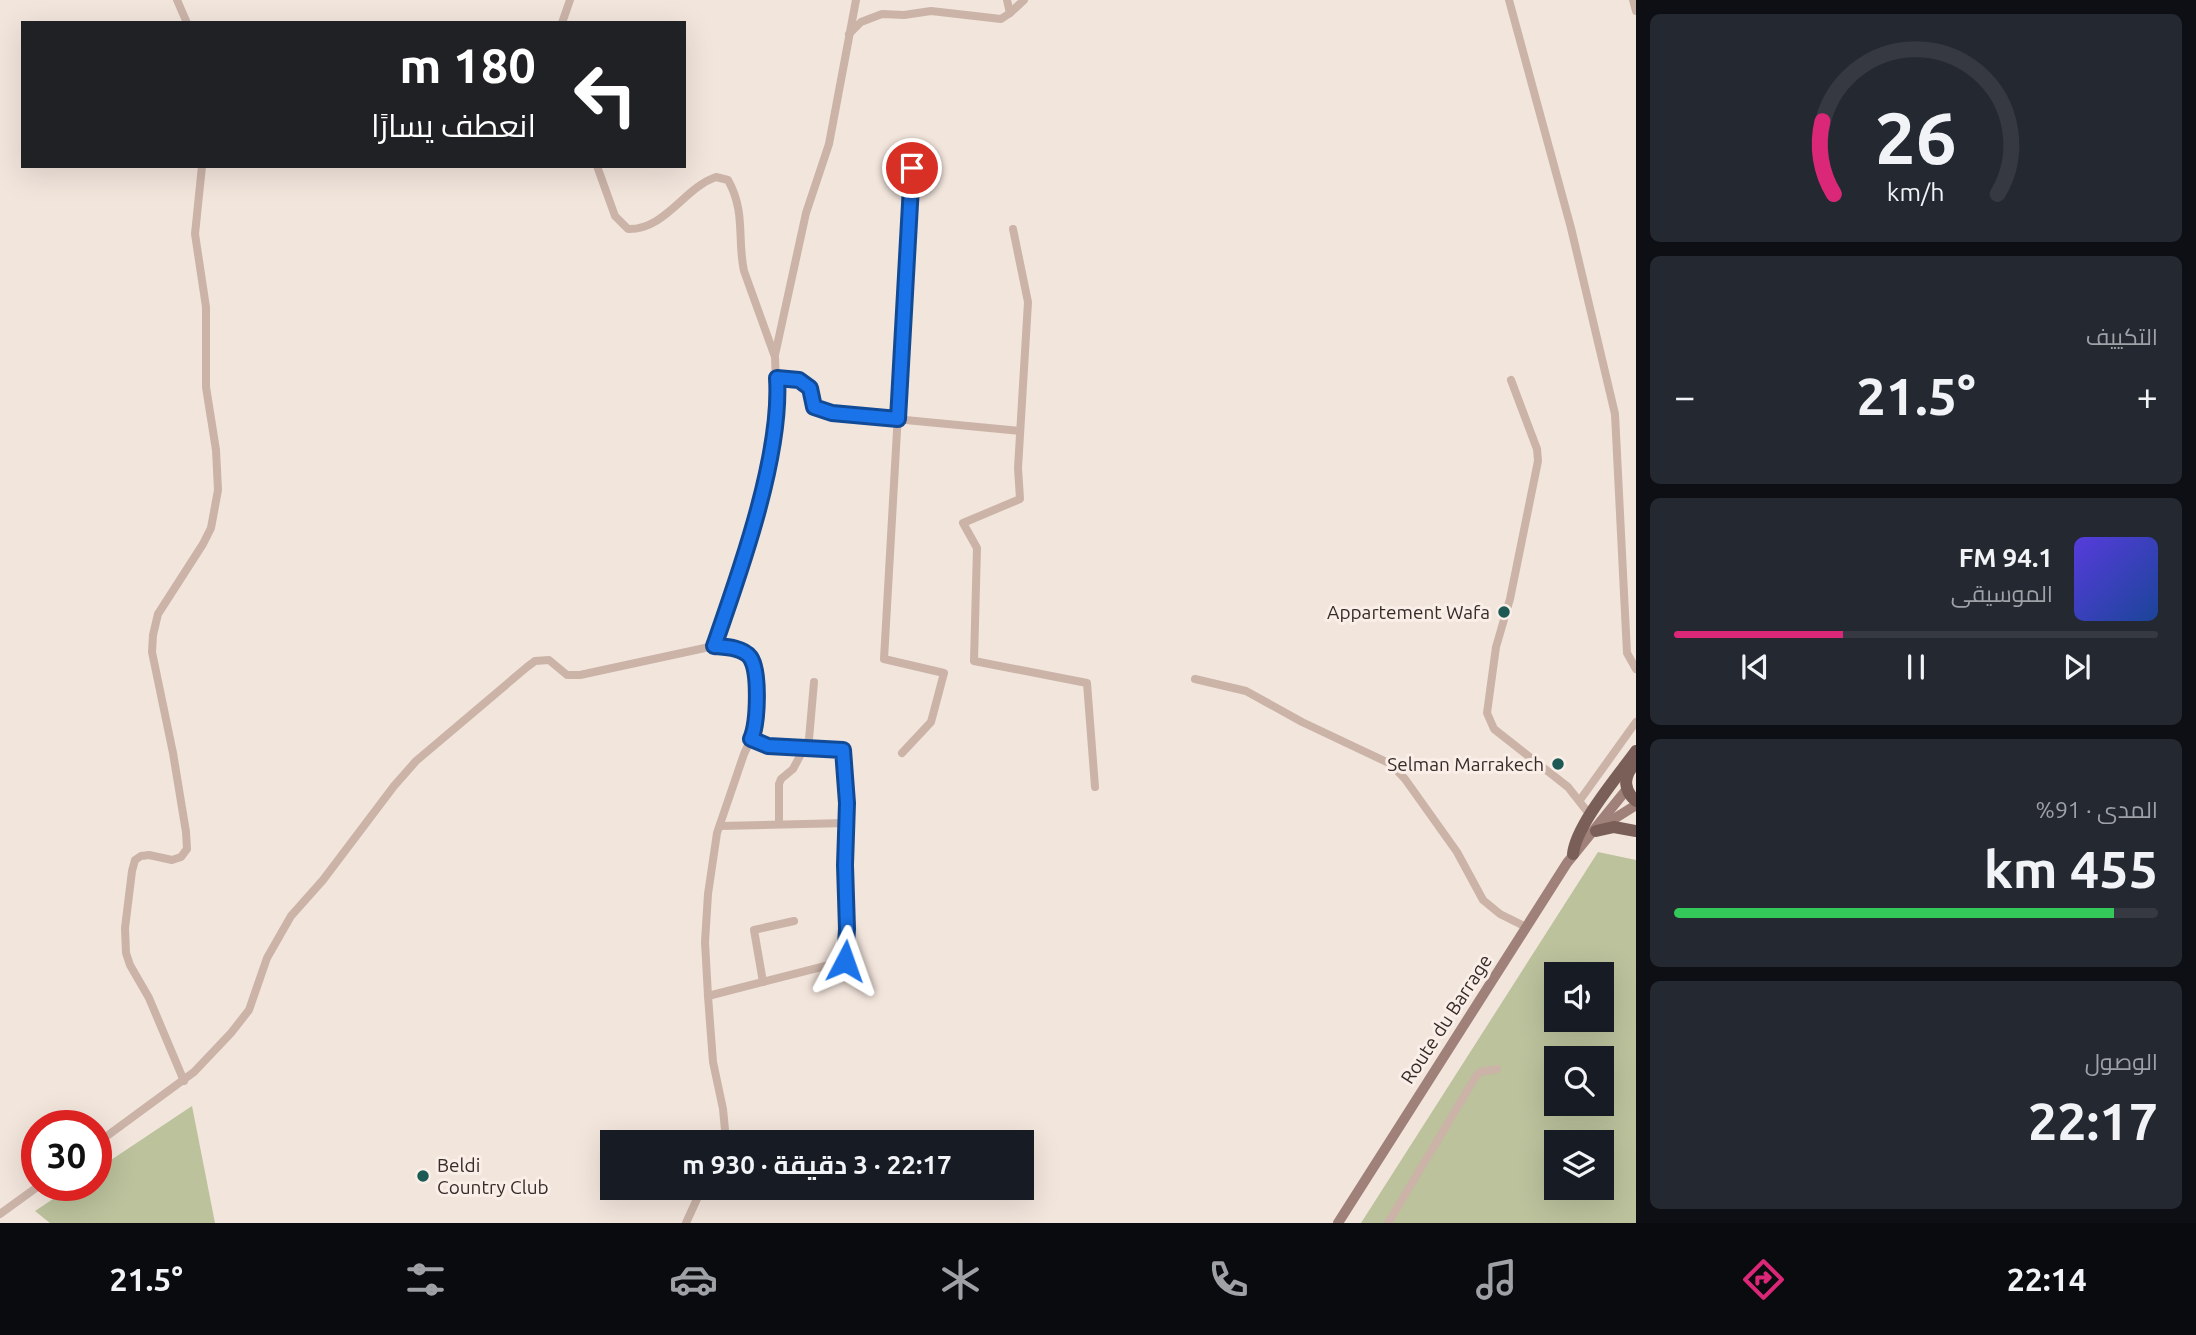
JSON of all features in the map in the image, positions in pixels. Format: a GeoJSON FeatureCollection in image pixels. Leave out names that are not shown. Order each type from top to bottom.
{"type":"FeatureCollection","features":[{"type":"Feature","properties":{"kind":"main road"},"geometry":{"type":"LineString","coordinates":[[1573,854],[1574,844],[1590,815],[1636,751]]}},
{"type":"Feature","properties":{"kind":"main road"},"geometry":{"type":"LineString","coordinates":[[1636,763],[1626,777],[1627,789],[1636,803]]}},
{"type":"Feature","properties":{"kind":"main road","name":"Route du Barrage"},"geometry":{"type":"LineString","coordinates":[[1338,1223],[1573,854],[1627,789]]}},
{"type":"Feature","properties":{"kind":"main road","name":"Route du Barrage"},"geometry":{"type":"LineString","coordinates":[[1592,834],[1636,803]]}},
{"type":"Feature","properties":{"kind":"main road"},"geometry":{"type":"LineString","coordinates":[[1592,834],[1614,827],[1636,831]]}},
{"type":"Feature","properties":{"kind":"street"},"geometry":{"type":"LineString","coordinates":[[177,0],[186,21]]}},
{"type":"Feature","properties":{"kind":"street"},"geometry":{"type":"LineString","coordinates":[[563,21],[570,0]]}},
{"type":"Feature","properties":{"kind":"street"},"geometry":{"type":"LineString","coordinates":[[775,357],[806,213],[829,144],[856,0]]}},
{"type":"Feature","properties":{"kind":"street"},"geometry":{"type":"LineString","coordinates":[[1007,0],[1010,13]]}},
{"type":"Feature","properties":{"kind":"street"},"geometry":{"type":"LineString","coordinates":[[849,34],[861,22],[882,14],[904,15],[931,11],[996,19],[1006,17],[1024,0]]}},
{"type":"Feature","properties":{"kind":"street"},"geometry":{"type":"LineString","coordinates":[[1508,0],[1571,228],[1615,414],[1627,653],[1636,669]]}},
{"type":"Feature","properties":{"kind":"street"},"geometry":{"type":"LineString","coordinates":[[1634,1],[1636,11]]}},
{"type":"Feature","properties":{"kind":"street"},"geometry":{"type":"LineString","coordinates":[[184,1081],[149,998],[130,965],[126,953],[125,928],[135,860],[149,855],[172,860],[187,849],[173,753],[152,652],[158,614],[211,528],[218,490],[216,450],[206,387],[205,307],[195,234],[202,168]]}},
{"type":"Feature","properties":{"kind":"street"},"geometry":{"type":"LineString","coordinates":[[598,168],[615,216],[628,229],[636,229],[655,221],[716,177],[728,180],[741,217],[741,257],[744,271],[775,357],[775,427],[759,501],[714,646]]}},
{"type":"Feature","properties":{"kind":"street"},"geometry":{"type":"LineString","coordinates":[[902,753],[931,722],[944,673],[884,659],[912,168]]}},
{"type":"Feature","properties":{"kind":"street"},"geometry":{"type":"LineString","coordinates":[[1013,229],[1028,302],[1018,468],[1020,499],[963,523],[977,548],[974,661],[1087,683],[1095,786]]}},
{"type":"Feature","properties":{"kind":"street"},"geometry":{"type":"LineString","coordinates":[[777,378],[799,380],[810,388],[814,407],[832,413],[1020,431]]}},
{"type":"Feature","properties":{"kind":"street"},"geometry":{"type":"LineString","coordinates":[[1511,380],[1536,445],[1538,461],[1510,599],[1496,648],[1488,713],[1494,729],[1568,787],[1590,815]]}},
{"type":"Feature","properties":{"kind":"street"},"geometry":{"type":"LineString","coordinates":[[112,1133],[184,1081],[242,1021],[249,1010],[267,958],[291,916],[323,880],[416,761],[499,689],[542,659],[553,661],[561,671],[573,676],[714,646],[744,652],[753,665],[757,712],[756,728],[744,754],[720,826],[708,894],[705,942],[708,996],[713,1062],[725,1130]]}},
{"type":"Feature","properties":{"kind":"street"},"geometry":{"type":"LineString","coordinates":[[1195,679],[1253,694],[1302,722],[1396,768],[1457,852],[1483,900],[1500,914],[1526,927]]}},
{"type":"Feature","properties":{"kind":"street"},"geometry":{"type":"LineString","coordinates":[[779,823],[779,784],[793,769],[809,739],[814,682]]}},
{"type":"Feature","properties":{"kind":"street"},"geometry":{"type":"LineString","coordinates":[[1580,800],[1636,722]]}},
{"type":"Feature","properties":{"kind":"street"},"geometry":{"type":"LineString","coordinates":[[708,996],[845,961],[847,822],[843,750],[768,746],[751,739]]}},
{"type":"Feature","properties":{"kind":"street"},"geometry":{"type":"LineString","coordinates":[[720,826],[847,822]]}},
{"type":"Feature","properties":{"kind":"street"},"geometry":{"type":"LineString","coordinates":[[763,982],[754,930],[794,921]]}},
{"type":"Feature","properties":{"kind":"street"},"geometry":{"type":"LineString","coordinates":[[1388,1223],[1476,1076],[1484,1071],[1497,1069]]}},
{"type":"Feature","properties":{"kind":"street"},"geometry":{"type":"LineString","coordinates":[[0,1214],[21,1199]]}},
{"type":"Feature","properties":{"kind":"street"},"geometry":{"type":"LineString","coordinates":[[686,1223],[697,1200]]}},
{"type":"Feature","properties":{"kind":"green space"},"geometry":{"type":"Polygon","coordinates":[[[1598,852],[1636,860],[1636,1223],[1361,1223],[1598,852]]]}},
{"type":"Feature","properties":{"kind":"green space"},"geometry":{"type":"Polygon","coordinates":[[[192,1106],[215,1223],[50,1223],[35,1211],[50,1201],[112,1201],[112,1159],[192,1106]]]}},
{"type":"Feature","properties":{"kind":"place","name":"Appartement Wafa"},"geometry":{"type":"Point","coordinates":[1504,612]}},
{"type":"Feature","properties":{"kind":"place","name":"Selman Marrakech"},"geometry":{"type":"Point","coordinates":[1558,764]}},
{"type":"Feature","properties":{"kind":"place","name":"Beldi Country Club"},"geometry":{"type":"Point","coordinates":[423,1176]}},
{"type":"Feature","properties":{"kind":"route"},"geometry":{"type":"LineString","coordinates":[[845,961],[847,803],[843,750],[768,746],[751,739],[756,728],[757,712],[750,657],[736,649],[714,646],[759,501],[775,427],[777,378],[799,380],[810,388],[814,407],[832,413],[898,419],[912,168]]}}]}
